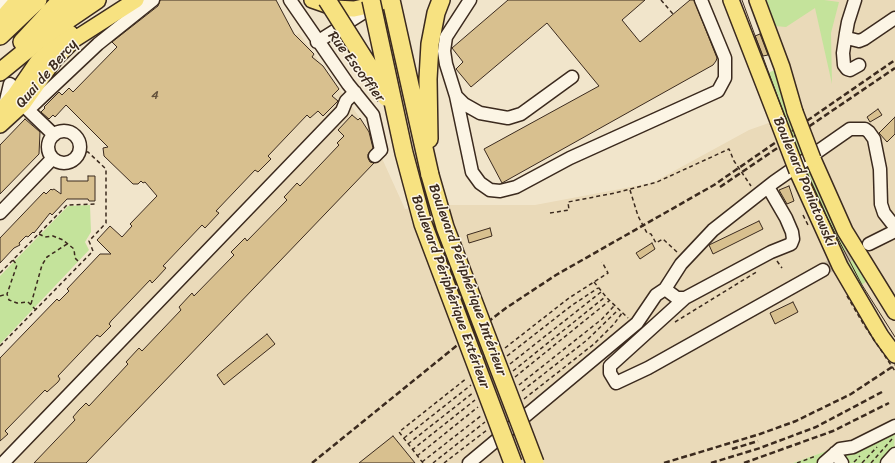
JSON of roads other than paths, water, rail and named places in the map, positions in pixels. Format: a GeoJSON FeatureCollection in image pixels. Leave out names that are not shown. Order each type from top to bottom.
{"type":"FeatureCollection","features":[{"type":"Feature","properties":{"kind":"highway"},"geometry":{"type":"LineString","coordinates":[[0,22],[19,0]]}},
{"type":"Feature","properties":{"kind":"highway"},"geometry":{"type":"LineString","coordinates":[[0,36],[38,0]]}},
{"type":"Feature","properties":{"kind":"highway"},"geometry":{"type":"LineString","coordinates":[[0,66],[61,0]]}},
{"type":"Feature","properties":{"kind":"highway"},"geometry":{"type":"LineString","coordinates":[[41,22],[75,0]]}},
{"type":"Feature","properties":{"kind":"highway"},"geometry":{"type":"LineString","coordinates":[[11,98],[44,36],[97,0]]}},
{"type":"Feature","properties":{"kind":"highway"},"geometry":{"type":"LineString","coordinates":[[327,0],[372,71],[396,118]]}},
{"type":"Feature","properties":{"kind":"highway"},"geometry":{"type":"LineString","coordinates":[[403,0],[407,72]]}},
{"type":"Feature","properties":{"kind":"highway"},"geometry":{"type":"LineString","coordinates":[[430,175],[428,79],[430,44],[436,14],[441,0]]}},
{"type":"Feature","properties":{"kind":"highway","name":"Boulevard Périphérique Intérieur"},"geometry":{"type":"LineString","coordinates":[[381,1],[407,72],[430,175],[445,227],[535,463]]}},
{"type":"Feature","properties":{"kind":"highway","name":"Boulevard Périphérique Extérieur"},"geometry":{"type":"LineString","coordinates":[[381,1],[396,118],[423,224],[512,463]]}},
{"type":"Feature","properties":{"kind":"main road","name":"Quai de Bercy"},"geometry":{"type":"LineString","coordinates":[[0,125],[11,98],[38,61],[59,41],[121,0]]}},
{"type":"Feature","properties":{"kind":"main road","name":"Quai de Bercy"},"geometry":{"type":"LineString","coordinates":[[11,98],[56,59],[75,39],[136,0]]}},
{"type":"Feature","properties":{"kind":"main road"},"geometry":{"type":"LineString","coordinates":[[312,0],[335,8],[354,9],[381,1]]}},
{"type":"Feature","properties":{"kind":"main road","name":"Boulevard Poniatowski"},"geometry":{"type":"LineString","coordinates":[[731,0],[797,171],[852,295],[895,355]]}},
{"type":"Feature","properties":{"kind":"main road","name":"Boulevard Poniatowski"},"geometry":{"type":"LineString","coordinates":[[757,0],[782,67],[795,112],[813,159],[845,231],[895,312]]}},
{"type":"Feature","properties":{"kind":"street"},"geometry":{"type":"LineString","coordinates":[[0,4],[3,0]]}},
{"type":"Feature","properties":{"kind":"street"},"geometry":{"type":"LineString","coordinates":[[54,135],[11,98],[98,44],[153,0]]}},
{"type":"Feature","properties":{"kind":"street","name":"Rue Escoffier"},"geometry":{"type":"LineString","coordinates":[[290,0],[318,42],[373,115],[381,150],[375,156]]}},
{"type":"Feature","properties":{"kind":"street"},"geometry":{"type":"LineString","coordinates":[[470,0],[446,37],[444,51],[446,64],[456,96],[472,172],[480,183],[490,190],[500,191],[516,187],[570,158],[718,91],[725,78],[725,58],[701,0]]}},
{"type":"Feature","properties":{"kind":"street"},"geometry":{"type":"LineString","coordinates":[[855,0],[846,33],[843,53],[844,65],[847,69],[850,70],[859,65]]}},
{"type":"Feature","properties":{"kind":"street"},"geometry":{"type":"LineString","coordinates":[[318,42],[381,1]]}},
{"type":"Feature","properties":{"kind":"street"},"geometry":{"type":"LineString","coordinates":[[846,33],[847,38],[859,41],[895,18]]}},
{"type":"Feature","properties":{"kind":"street"},"geometry":{"type":"LineString","coordinates":[[456,96],[464,104],[480,114],[508,118],[521,114],[572,77]]}},
{"type":"Feature","properties":{"kind":"street"},"geometry":{"type":"LineString","coordinates":[[3,463],[342,111],[346,101],[358,96]]}},
{"type":"Feature","properties":{"kind":"street"},"geometry":{"type":"LineString","coordinates":[[469,463],[479,458],[637,323],[656,295],[665,289],[686,259],[713,230],[768,187],[850,129],[865,129],[873,137],[880,169],[881,206],[895,227]]}},
{"type":"Feature","properties":{"kind":"street"},"geometry":{"type":"LineString","coordinates":[[62,131],[74,135],[80,143],[80,151],[77,157],[69,163],[63,164],[52,159],[47,148],[48,142],[54,135],[62,131]]}},
{"type":"Feature","properties":{"kind":"street"},"geometry":{"type":"LineString","coordinates":[[0,213],[52,159]]}},
{"type":"Feature","properties":{"kind":"street"},"geometry":{"type":"LineString","coordinates":[[768,187],[786,218],[792,232],[790,244],[771,252],[685,298],[610,366],[610,373],[616,382],[648,368],[823,270]]}},
{"type":"Feature","properties":{"kind":"street"},"geometry":{"type":"LineString","coordinates":[[868,244],[895,231]]}},
{"type":"Feature","properties":{"kind":"street"},"geometry":{"type":"LineString","coordinates":[[665,289],[677,298],[685,298]]}},
{"type":"Feature","properties":{"kind":"street"},"geometry":{"type":"LineString","coordinates":[[822,461],[840,449],[850,448],[895,426]]}},
{"type":"Feature","properties":{"kind":"street"},"geometry":{"type":"LineString","coordinates":[[835,453],[842,463]]}},
{"type":"Feature","properties":{"kind":"street"},"geometry":{"type":"LineString","coordinates":[[884,460],[895,454]]}},
{"type":"Feature","properties":{"kind":"tunnel"},"geometry":{"type":"LineString","coordinates":[[823,270],[864,247]]}},
{"type":"Feature","properties":{"kind":"tram line"},"geometry":{"type":"LineString","coordinates":[[742,0],[803,166],[820,204],[862,285],[895,337]]}},
{"type":"Feature","properties":{"kind":"railway"},"geometry":{"type":"LineString","coordinates":[[312,463],[455,347],[506,308],[556,275],[714,185],[895,60]]}},
{"type":"Feature","properties":{"kind":"railway"},"geometry":{"type":"LineString","coordinates":[[720,187],[895,68]]}},
{"type":"Feature","properties":{"kind":"railway"},"geometry":{"type":"LineString","coordinates":[[664,463],[760,434],[796,421],[851,394],[895,365]]}},
{"type":"Feature","properties":{"kind":"railway"},"geometry":{"type":"LineString","coordinates":[[711,463],[760,448],[816,427],[882,392]]}},
{"type":"Feature","properties":{"kind":"railway"},"geometry":{"type":"LineString","coordinates":[[744,463],[833,431],[889,403]]}},
{"type":"Feature","properties":{"kind":"railway"},"geometry":{"type":"LineString","coordinates":[[732,449],[758,441]]}}]}
